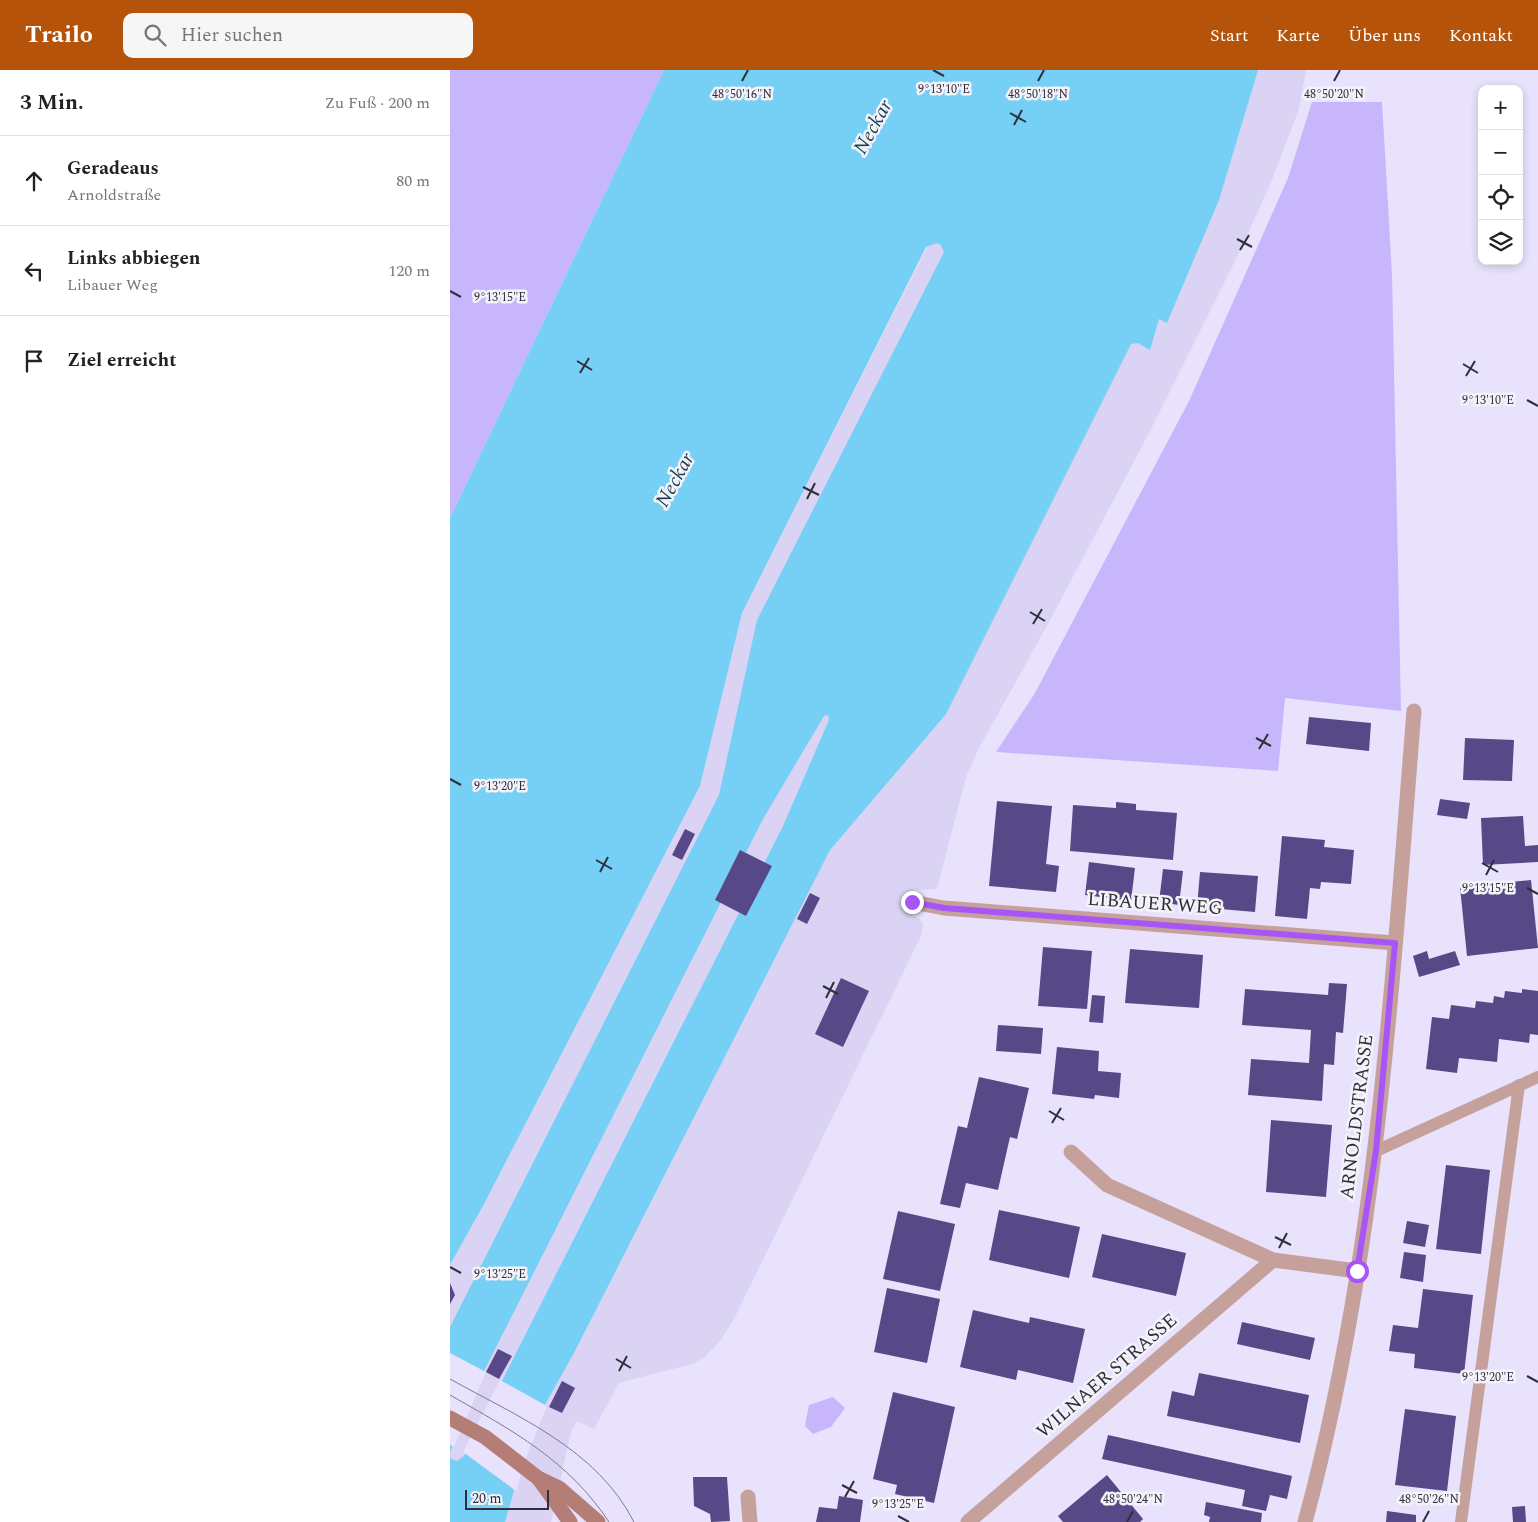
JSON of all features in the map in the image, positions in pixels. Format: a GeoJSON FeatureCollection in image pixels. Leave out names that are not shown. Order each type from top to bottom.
{"type":"FeatureCollection","features":[{"type":"Feature","properties":{"kind":"main road"},"geometry":{"type":"LineString","coordinates":[[450,1418],[485,1438],[558,1495],[598,1522]]}},
{"type":"Feature","properties":{"kind":"main road"},"geometry":{"type":"LineString","coordinates":[[558,1495],[570,1522]]}},
{"type":"Feature","properties":{"kind":"street","name":"ARNOLDSTRASSE"},"geometry":{"type":"LineString","coordinates":[[1305,1522],[1321,1462],[1357,1271],[1376,1151],[1414,711]]}},
{"type":"Feature","properties":{"kind":"street","name":"LIBAUER WEG"},"geometry":{"type":"LineString","coordinates":[[912,902],[944,908],[1395,943]]}},
{"type":"Feature","properties":{"kind":"street"},"geometry":{"type":"LineString","coordinates":[[1071,1152],[1107,1185],[1273,1260],[1357,1271]]}},
{"type":"Feature","properties":{"kind":"street","name":"WILNAER STRASSE"},"geometry":{"type":"LineString","coordinates":[[968,1522],[1273,1260]]}},
{"type":"Feature","properties":{"kind":"street"},"geometry":{"type":"LineString","coordinates":[[748,1497],[750,1522]]}},
{"type":"Feature","properties":{"kind":"lane"},"geometry":{"type":"LineString","coordinates":[[1376,1151],[1519,1084],[1538,1077]]}},
{"type":"Feature","properties":{"kind":"lane"},"geometry":{"type":"LineString","coordinates":[[1461,1522],[1519,1084]]}},
{"type":"Feature","properties":{"kind":"shaded area"},"geometry":{"type":"Polygon","coordinates":[[[450,70],[664,70],[450,518],[450,70]]]}},
{"type":"Feature","properties":{"kind":"shaded area"},"geometry":{"type":"Polygon","coordinates":[[[979,70],[1306,70],[1299,109],[1270,185],[1236,259],[1149,433],[1048,624],[979,748],[966,777],[937,889],[913,890],[911,915],[919,918],[923,924],[921,936],[736,1315],[721,1340],[705,1357],[692,1364],[619,1383],[594,1429],[577,1421],[571,1432],[551,1522],[450,1522],[450,1265],[484,1204],[700,786],[742,613],[927,247],[979,70]]]}},
{"type":"Feature","properties":{"kind":"shaded area"},"geometry":{"type":"Polygon","coordinates":[[[1312,102],[1382,102],[1392,274],[1401,711],[1285,698],[1278,771],[996,752],[1035,693],[1189,401],[1288,178],[1312,102]]]}},
{"type":"Feature","properties":{"kind":"shaded area"},"geometry":{"type":"Polygon","coordinates":[[[833,1397],[845,1408],[831,1427],[813,1434],[805,1426],[809,1405],[833,1397]]]}},
{"type":"Feature","properties":{"kind":"water","name":"Neckar"},"geometry":{"type":"Polygon","coordinates":[[[664,70],[1258,70],[1219,200],[1167,323],[1159,319],[1150,350],[1138,343],[1131,344],[946,714],[830,850],[575,1351],[542,1410],[523,1459],[505,1522],[450,1522],[450,1455],[451,1459],[457,1461],[464,1456],[783,826],[829,720],[828,715],[824,716],[763,819],[484,1371],[450,1452],[450,1327],[719,795],[757,620],[944,252],[941,245],[937,243],[926,247],[742,613],[700,786],[484,1204],[450,1265],[450,518],[664,70]]]}},
{"type":"Feature","properties":{"kind":"pier"},"geometry":{"type":"Polygon","coordinates":[[[450,1353],[486,1372],[454,1447],[450,1445],[450,1353]]]}},
{"type":"Feature","properties":{"kind":"pier"},"geometry":{"type":"Polygon","coordinates":[[[500,1380],[547,1406],[525,1460],[516,1491],[463,1452],[500,1380]]]}},
{"type":"Feature","properties":{"kind":"building"},"geometry":{"type":"Polygon","coordinates":[[[1309,717],[1371,723],[1369,751],[1306,744],[1309,717]]]}},
{"type":"Feature","properties":{"kind":"building"},"geometry":{"type":"Polygon","coordinates":[[[1465,738],[1514,740],[1512,781],[1463,780],[1465,738]]]}},
{"type":"Feature","properties":{"kind":"building"},"geometry":{"type":"Polygon","coordinates":[[[1440,799],[1470,803],[1467,819],[1437,815],[1440,799]]]}},
{"type":"Feature","properties":{"kind":"building"},"geometry":{"type":"Polygon","coordinates":[[[997,801],[1052,806],[1046,864],[1059,866],[1056,892],[989,886],[997,801]]]}},
{"type":"Feature","properties":{"kind":"building"},"geometry":{"type":"Polygon","coordinates":[[[1116,802],[1136,804],[1136,810],[1177,813],[1173,860],[1070,851],[1073,805],[1116,808],[1116,802]]]}},
{"type":"Feature","properties":{"kind":"building"},"geometry":{"type":"Polygon","coordinates":[[[1523,816],[1525,846],[1538,845],[1538,862],[1483,865],[1481,818],[1523,816]]]}},
{"type":"Feature","properties":{"kind":"building"},"geometry":{"type":"Polygon","coordinates":[[[685,829],[695,834],[682,860],[672,855],[685,829]]]}},
{"type":"Feature","properties":{"kind":"building"},"geometry":{"type":"Polygon","coordinates":[[[1282,836],[1325,840],[1324,847],[1354,850],[1351,884],[1321,882],[1320,889],[1310,888],[1307,919],[1275,916],[1282,836]]]}},
{"type":"Feature","properties":{"kind":"building"},"geometry":{"type":"Polygon","coordinates":[[[740,850],[772,866],[746,916],[715,900],[740,850]]]}},
{"type":"Feature","properties":{"kind":"building"},"geometry":{"type":"Polygon","coordinates":[[[1089,862],[1135,868],[1131,901],[1085,895],[1089,862]]]}},
{"type":"Feature","properties":{"kind":"building"},"geometry":{"type":"Polygon","coordinates":[[[1163,869],[1183,871],[1179,905],[1159,902],[1163,869]]]}},
{"type":"Feature","properties":{"kind":"building"},"geometry":{"type":"Polygon","coordinates":[[[1200,872],[1258,876],[1255,912],[1197,907],[1200,872]]]}},
{"type":"Feature","properties":{"kind":"building"},"geometry":{"type":"Polygon","coordinates":[[[1531,880],[1538,948],[1467,956],[1460,887],[1531,880]]]}},
{"type":"Feature","properties":{"kind":"building"},"geometry":{"type":"Polygon","coordinates":[[[810,893],[820,898],[807,924],[797,919],[810,893]]]}},
{"type":"Feature","properties":{"kind":"building"},"geometry":{"type":"Polygon","coordinates":[[[1043,947],[1092,951],[1087,1009],[1038,1006],[1043,947]]]}},
{"type":"Feature","properties":{"kind":"building"},"geometry":{"type":"Polygon","coordinates":[[[1130,949],[1203,955],[1199,1008],[1125,1003],[1130,949]]]}},
{"type":"Feature","properties":{"kind":"building"},"geometry":{"type":"Polygon","coordinates":[[[1427,951],[1429,959],[1455,951],[1460,965],[1419,977],[1413,956],[1427,951]]]}},
{"type":"Feature","properties":{"kind":"building"},"geometry":{"type":"Polygon","coordinates":[[[841,978],[869,991],[843,1047],[815,1034],[841,978]]]}},
{"type":"Feature","properties":{"kind":"building"},"geometry":{"type":"Polygon","coordinates":[[[1329,983],[1347,984],[1343,1033],[1336,1032],[1334,1065],[1324,1064],[1322,1101],[1248,1095],[1251,1059],[1309,1063],[1311,1030],[1242,1025],[1245,989],[1328,995],[1329,983]]]}},
{"type":"Feature","properties":{"kind":"building"},"geometry":{"type":"Polygon","coordinates":[[[1522,989],[1538,991],[1538,1035],[1530,1034],[1529,1043],[1499,1039],[1497,1062],[1459,1058],[1457,1073],[1426,1069],[1432,1017],[1449,1019],[1451,1005],[1475,1008],[1476,1001],[1493,1003],[1494,996],[1504,998],[1505,991],[1522,993],[1522,989]]]}},
{"type":"Feature","properties":{"kind":"building"},"geometry":{"type":"Polygon","coordinates":[[[1092,995],[1105,996],[1103,1023],[1089,1022],[1092,995]]]}},
{"type":"Feature","properties":{"kind":"building"},"geometry":{"type":"Polygon","coordinates":[[[998,1025],[1043,1028],[1041,1054],[996,1051],[998,1025]]]}},
{"type":"Feature","properties":{"kind":"building"},"geometry":{"type":"Polygon","coordinates":[[[1057,1047],[1099,1051],[1098,1071],[1121,1073],[1119,1098],[1095,1095],[1094,1099],[1052,1094],[1057,1047]]]}},
{"type":"Feature","properties":{"kind":"building"},"geometry":{"type":"Polygon","coordinates":[[[979,1077],[1029,1088],[1017,1139],[1010,1137],[998,1190],[966,1183],[960,1208],[940,1204],[958,1126],[967,1128],[979,1077]]]}},
{"type":"Feature","properties":{"kind":"building"},"geometry":{"type":"Polygon","coordinates":[[[1271,1120],[1332,1125],[1326,1197],[1266,1192],[1271,1120]]]}},
{"type":"Feature","properties":{"kind":"building"},"geometry":{"type":"Polygon","coordinates":[[[1446,1165],[1490,1170],[1481,1254],[1436,1249],[1446,1165]]]}},
{"type":"Feature","properties":{"kind":"building"},"geometry":{"type":"Polygon","coordinates":[[[999,1210],[1080,1227],[1069,1278],[989,1260],[999,1210]]]}},
{"type":"Feature","properties":{"kind":"building"},"geometry":{"type":"Polygon","coordinates":[[[898,1211],[955,1224],[940,1291],[883,1279],[898,1211]]]}},
{"type":"Feature","properties":{"kind":"building"},"geometry":{"type":"Polygon","coordinates":[[[1407,1221],[1429,1225],[1425,1247],[1403,1243],[1407,1221]]]}},
{"type":"Feature","properties":{"kind":"building"},"geometry":{"type":"Polygon","coordinates":[[[1102,1234],[1186,1253],[1176,1296],[1092,1277],[1102,1234]]]}},
{"type":"Feature","properties":{"kind":"building"},"geometry":{"type":"Polygon","coordinates":[[[1404,1252],[1426,1255],[1423,1282],[1400,1278],[1404,1252]]]}},
{"type":"Feature","properties":{"kind":"building"},"geometry":{"type":"Polygon","coordinates":[[[450,1283],[455,1295],[450,1304],[450,1283]]]}},
{"type":"Feature","properties":{"kind":"building"},"geometry":{"type":"Polygon","coordinates":[[[887,1288],[940,1299],[927,1363],[874,1352],[887,1288]]]}},
{"type":"Feature","properties":{"kind":"building"},"geometry":{"type":"Polygon","coordinates":[[[1423,1289],[1473,1295],[1464,1374],[1414,1368],[1415,1354],[1389,1351],[1393,1325],[1418,1328],[1423,1289]]]}},
{"type":"Feature","properties":{"kind":"building"},"geometry":{"type":"Polygon","coordinates":[[[973,1310],[1029,1323],[1030,1317],[1085,1329],[1073,1383],[1018,1370],[1016,1380],[960,1367],[973,1310]]]}},
{"type":"Feature","properties":{"kind":"building"},"geometry":{"type":"Polygon","coordinates":[[[1242,1322],[1315,1338],[1310,1360],[1237,1344],[1242,1322]]]}},
{"type":"Feature","properties":{"kind":"building"},"geometry":{"type":"Polygon","coordinates":[[[498,1349],[512,1356],[499,1379],[486,1372],[498,1349]]]}},
{"type":"Feature","properties":{"kind":"building"},"geometry":{"type":"Polygon","coordinates":[[[1199,1373],[1309,1395],[1300,1443],[1167,1416],[1172,1391],[1194,1396],[1199,1373]]]}},
{"type":"Feature","properties":{"kind":"building"},"geometry":{"type":"Polygon","coordinates":[[[562,1381],[575,1388],[562,1413],[549,1407],[562,1381]]]}},
{"type":"Feature","properties":{"kind":"building"},"geometry":{"type":"Polygon","coordinates":[[[893,1392],[955,1407],[934,1503],[895,1494],[897,1485],[873,1479],[893,1392]]]}},
{"type":"Feature","properties":{"kind":"building"},"geometry":{"type":"Polygon","coordinates":[[[1405,1409],[1456,1416],[1447,1491],[1395,1485],[1405,1409]]]}},
{"type":"Feature","properties":{"kind":"building"},"geometry":{"type":"Polygon","coordinates":[[[1108,1435],[1292,1476],[1287,1499],[1270,1495],[1266,1511],[1242,1506],[1245,1490],[1102,1459],[1108,1435]]]}},
{"type":"Feature","properties":{"kind":"building"},"geometry":{"type":"Polygon","coordinates":[[[1107,1475],[1143,1519],[1140,1522],[1063,1522],[1058,1516],[1107,1475]]]}},
{"type":"Feature","properties":{"kind":"building"},"geometry":{"type":"Polygon","coordinates":[[[693,1477],[727,1477],[730,1521],[711,1522],[710,1514],[694,1506],[693,1477]]]}},
{"type":"Feature","properties":{"kind":"building"},"geometry":{"type":"Polygon","coordinates":[[[839,1496],[863,1500],[860,1522],[816,1522],[819,1507],[837,1509],[839,1496]]]}},
{"type":"Feature","properties":{"kind":"building"},"geometry":{"type":"Polygon","coordinates":[[[1206,1502],[1262,1513],[1261,1522],[1209,1522],[1210,1517],[1204,1515],[1206,1502]]]}},
{"type":"Feature","properties":{"kind":"building"},"geometry":{"type":"Polygon","coordinates":[[[1525,1506],[1526,1522],[1513,1522],[1512,1507],[1525,1506]]]}},
{"type":"Feature","properties":{"kind":"building"},"geometry":{"type":"Polygon","coordinates":[[[1387,1511],[1416,1515],[1416,1522],[1386,1522],[1387,1511]]]}},
{"type":"Feature","properties":{"kind":"tram line"},"geometry":{"type":"LineString","coordinates":[[450,1379],[554,1437],[599,1474],[618,1496],[634,1522]]}},
{"type":"Feature","properties":{"kind":"tram line"},"geometry":{"type":"LineString","coordinates":[[450,1395],[496,1421],[557,1464],[576,1481],[609,1522]]}},
{"type":"Feature","properties":{"kind":"route"},"geometry":{"type":"LineString","coordinates":[[912,902],[944,908],[1395,943],[1376,1151],[1357,1271]]}}]}
